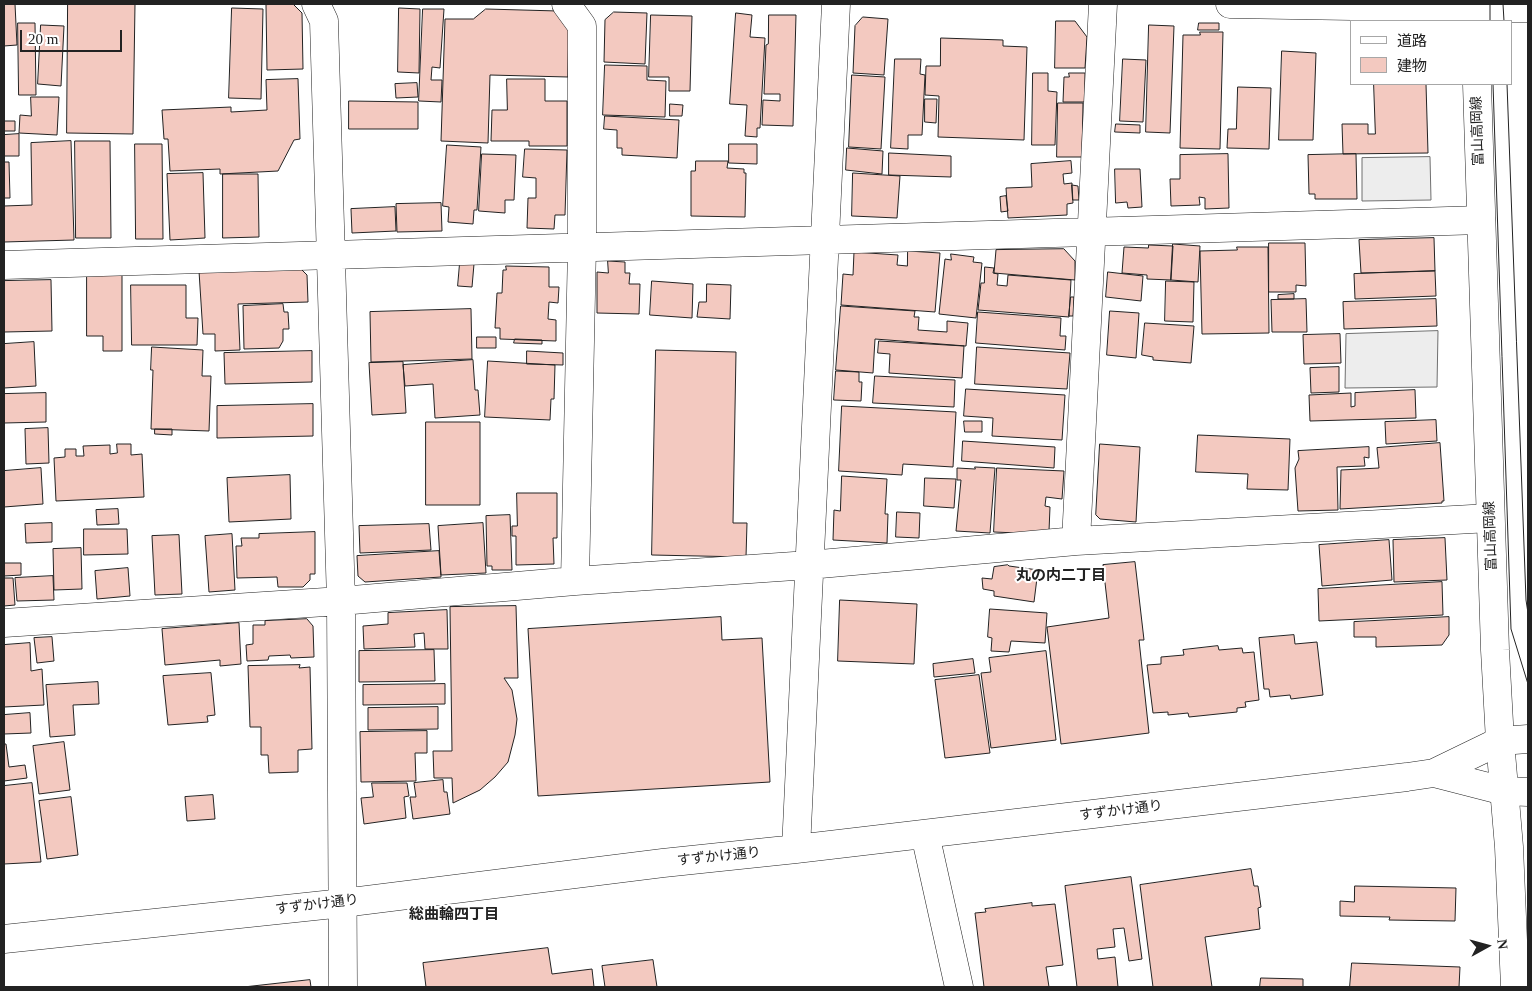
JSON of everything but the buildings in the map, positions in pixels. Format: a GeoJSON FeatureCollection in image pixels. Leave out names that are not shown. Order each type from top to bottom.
{"type":"FeatureCollection","features":[{"type":"Feature","properties":{"kind":"street"},"geometry":{"type":"LineString","coordinates":[[316,4],[324,21],[341,601],[343,987]]}},
{"type":"Feature","properties":{"kind":"street"},"geometry":{"type":"LineString","coordinates":[[566,4],[582,26],[582,246],[575,581]]}},
{"type":"Feature","properties":{"kind":"street"},"geometry":{"type":"LineString","coordinates":[[796,849],[836,4]]}},
{"type":"Feature","properties":{"kind":"street"},"geometry":{"type":"LineString","coordinates":[[1076,541],[1103,4]]}},
{"type":"Feature","properties":{"kind":"street"},"geometry":{"type":"LineString","coordinates":[[1230,4],[1474,11],[1528,6]]}},
{"type":"Feature","properties":{"kind":"street","name":"富山高岡線"},"geometry":{"type":"LineString","coordinates":[[1477,85],[1490,518],[1500,741],[1516,792],[1510,865],[1515,987]]}},
{"type":"Feature","properties":{"kind":"street"},"geometry":{"type":"LineString","coordinates":[[4,265],[1481,220]]}},
{"type":"Feature","properties":{"kind":"street"},"geometry":{"type":"LineString","coordinates":[[4,622],[341,601],[575,581],[809,565],[1076,541],[1490,518]]}},
{"type":"Feature","properties":{"kind":"street"},"geometry":{"type":"LineString","coordinates":[[1434,773],[1500,741],[1528,739]]}},
{"type":"Feature","properties":{"kind":"street"},"geometry":{"type":"LineString","coordinates":[[1434,773],[1516,792]]}},
{"type":"Feature","properties":{"kind":"street","name":"すずかけ通り"},"geometry":{"type":"LineString","coordinates":[[4,939],[342,903],[663,863],[1342,786],[1434,773]]}},
{"type":"Feature","properties":{"kind":"street"},"geometry":{"type":"LineString","coordinates":[[925,834],[959,987]]}},
{"type":"Feature","properties":{"kind":"shaded area"},"geometry":{"type":"Polygon","coordinates":[[[1430,157],[1431,200],[1362,201],[1362,158],[1430,157]]]}},
{"type":"Feature","properties":{"kind":"shaded area"},"geometry":{"type":"Polygon","coordinates":[[[1438,331],[1437,387],[1345,388],[1346,334],[1438,331]]]}},
{"type":"Feature","properties":{"kind":"tram line"},"geometry":{"type":"LineString","coordinates":[[1490,4],[1490,20]]}},
{"type":"Feature","properties":{"kind":"tram line"},"geometry":{"type":"LineString","coordinates":[[1503,4],[1504,20]]}},
{"type":"Feature","properties":{"kind":"tram line"},"geometry":{"type":"LineString","coordinates":[[1493,85],[1511,629],[1528,684]]}},
{"type":"Feature","properties":{"kind":"tram line"},"geometry":{"type":"LineString","coordinates":[[1507,85],[1528,613]]}},
{"type":"Feature","properties":{"kind":"district","name":"丸の内二丁目"},"geometry":{"type":"Point","coordinates":[1061,576]}},
{"type":"Feature","properties":{"kind":"district","name":"総曲輪四丁目"},"geometry":{"type":"Point","coordinates":[454,915]}}]}
